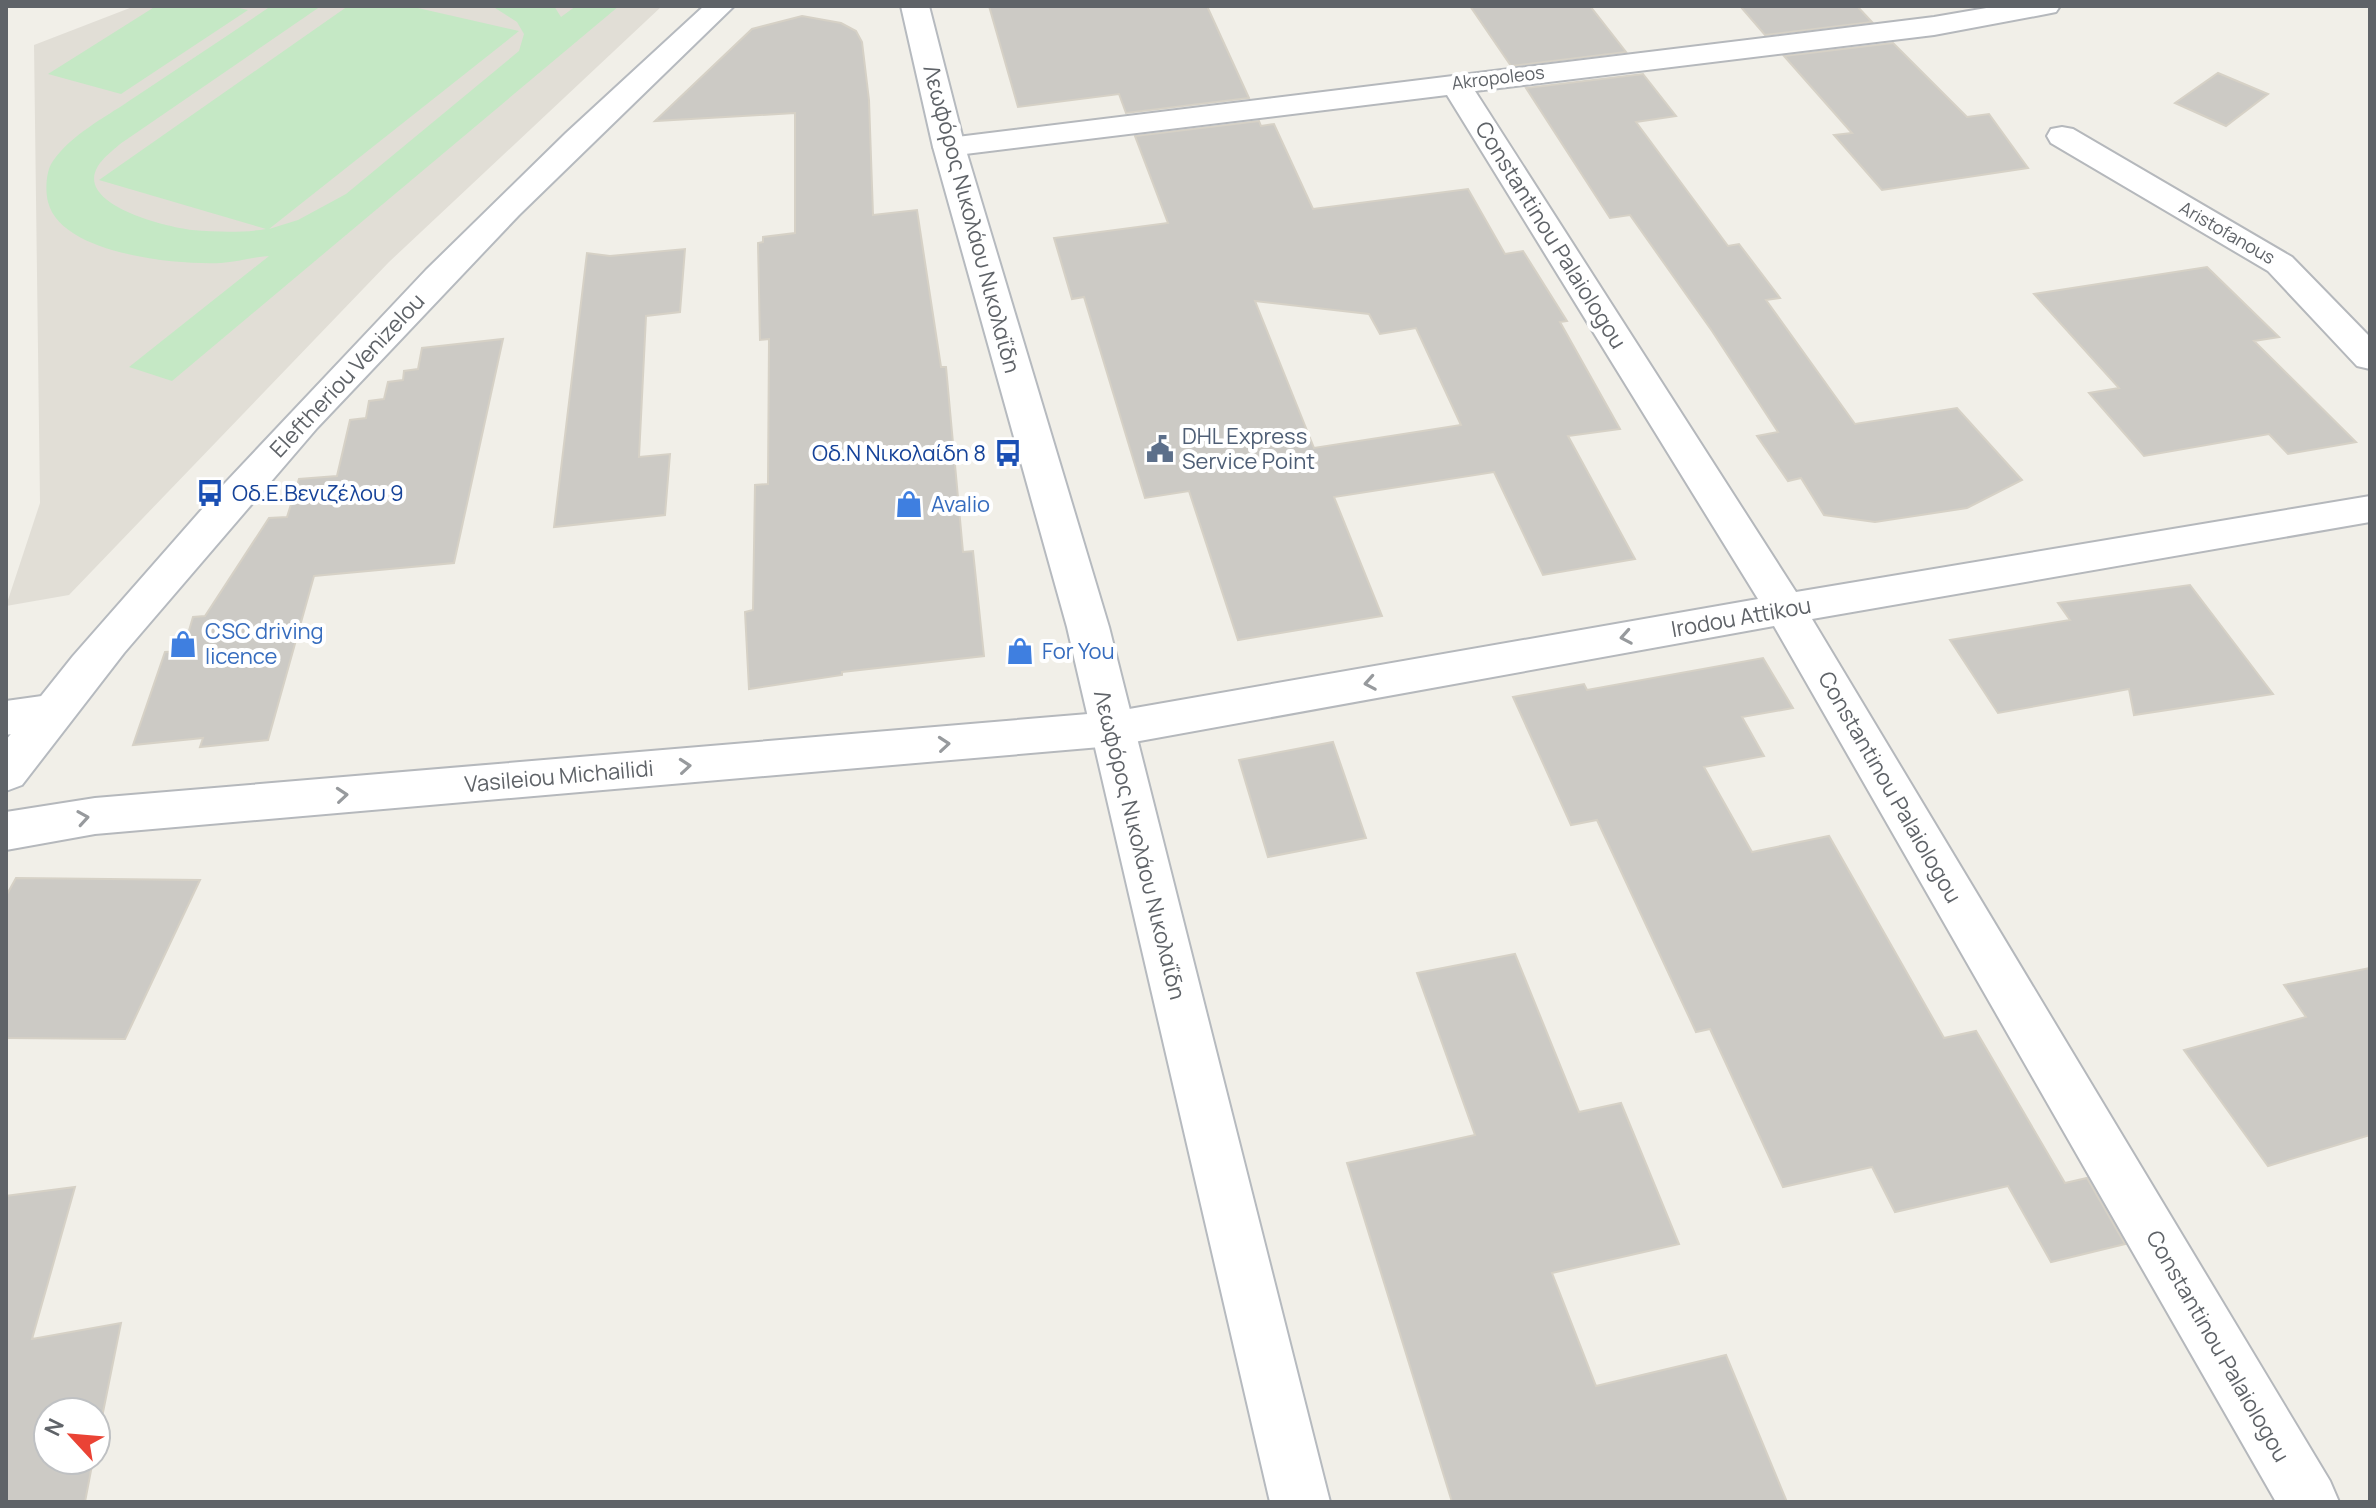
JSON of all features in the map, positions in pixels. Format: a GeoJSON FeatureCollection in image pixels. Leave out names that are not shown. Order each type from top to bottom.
{"type":"FeatureCollection","features":[{"type":"Feature","properties":{"kind":"street","name":"Eleftheriou Venizelou"},"geometry":{"type":"LineString","coordinates":[[6,773],[49,712],[248,480],[403,314],[720,6]]}},
{"type":"Feature","properties":{"kind":"street","name":"Λεωφόρος Νικολάου Νικολαΐδη"},"geometry":{"type":"LineString","coordinates":[[915,6],[949,147],[1088,627],[1300,1502]]}},
{"type":"Feature","properties":{"kind":"street","name":"Akropoleos"},"geometry":{"type":"LineString","coordinates":[[949,147],[1934,26],[2046,6]]}},
{"type":"Feature","properties":{"kind":"street","name":"Constantinou Palaiologou"},"geometry":{"type":"LineString","coordinates":[[1455,83],[1785,609],[2309,1502]]}},
{"type":"Feature","properties":{"kind":"street","name":"Aristofanous"},"geometry":{"type":"LineString","coordinates":[[2062,136],[2280,264],[2370,358]]}},
{"type":"Feature","properties":{"kind":"street","name":"Irodou Attikou"},"geometry":{"type":"LineString","coordinates":[[1112,729],[2370,509]]}},
{"type":"Feature","properties":{"kind":"street"},"geometry":{"type":"LineString","coordinates":[[6,718],[49,712]]}},
{"type":"Feature","properties":{"kind":"street","name":"Vasileiou Michailidi"},"geometry":{"type":"LineString","coordinates":[[6,831],[95,816],[1112,729]]}},
{"type":"Feature","properties":{"kind":"shaded area"},"geometry":{"type":"Polygon","coordinates":[[[135,6],[662,6],[389,262],[69,595],[6,606],[40,503],[34,45],[135,6]]]}},
{"type":"Feature","properties":{"kind":"green space"},"geometry":{"type":"Polygon","coordinates":[[[156,6],[230,6],[248,10],[121,94],[48,74],[156,6]]]}},
{"type":"Feature","properties":{"kind":"green space"},"geometry":{"type":"Polygon","coordinates":[[[271,6],[321,6],[108,155],[98,166],[94,180],[99,192],[111,203],[145,219],[180,228],[229,232],[266,229],[99,180],[348,6],[409,6],[519,31],[269,229],[298,220],[346,194],[519,51],[524,34],[517,22],[492,6],[554,6],[561,17],[576,6],[619,6],[172,381],[129,367],[269,256],[221,263],[176,262],[122,253],[96,245],[74,234],[57,220],[47,197],[49,170],[60,152],[88,128],[271,6]]]}},
{"type":"Feature","properties":{"kind":"building"},"geometry":{"type":"Polygon","coordinates":[[[989,6],[1207,6],[1249,98],[1126,113],[1119,94],[1018,107],[989,6]]]}},
{"type":"Feature","properties":{"kind":"building"},"geometry":{"type":"Polygon","coordinates":[[[1470,6],[1590,6],[1626,52],[1511,66],[1470,6]]]}},
{"type":"Feature","properties":{"kind":"building"},"geometry":{"type":"Polygon","coordinates":[[[1740,6],[1857,6],[1872,22],[1765,35],[1740,6]]]}},
{"type":"Feature","properties":{"kind":"building"},"geometry":{"type":"Polygon","coordinates":[[[802,16],[841,23],[856,31],[862,42],[869,100],[873,215],[917,210],[941,367],[946,367],[963,552],[973,551],[984,656],[842,672],[842,675],[749,689],[745,612],[753,610],[755,485],[768,484],[769,339],[760,340],[758,243],[763,242],[763,237],[795,233],[795,113],[655,121],[752,29],[802,16]]]}},
{"type":"Feature","properties":{"kind":"building"},"geometry":{"type":"Polygon","coordinates":[[[1893,43],[1967,117],[1989,114],[2028,168],[1882,190],[1834,135],[1852,133],[1784,56],[1893,43]]]}},
{"type":"Feature","properties":{"kind":"building"},"geometry":{"type":"Polygon","coordinates":[[[2218,73],[2268,94],[2226,126],[2175,103],[2218,73]]]}},
{"type":"Feature","properties":{"kind":"building"},"geometry":{"type":"Polygon","coordinates":[[[1643,74],[1676,116],[1636,122],[1728,246],[1739,244],[1780,298],[1766,300],[1855,424],[1957,408],[2022,480],[1967,508],[1875,522],[1824,515],[1801,478],[1788,481],[1757,436],[1778,432],[1712,331],[1630,215],[1610,218],[1526,88],[1643,74]]]}},
{"type":"Feature","properties":{"kind":"building"},"geometry":{"type":"Polygon","coordinates":[[[1259,121],[1261,126],[1274,124],[1313,209],[1468,189],[1505,254],[1523,251],[1567,321],[1560,322],[1620,429],[1568,436],[1635,559],[1543,575],[1494,472],[1334,497],[1382,616],[1238,640],[1189,491],[1145,498],[1084,297],[1072,299],[1054,238],[1168,223],[1135,136],[1259,121]],[[1255,301],[1314,448],[1461,425],[1416,328],[1380,334],[1369,314],[1255,301]]]}},
{"type":"Feature","properties":{"kind":"building"},"geometry":{"type":"Polygon","coordinates":[[[685,249],[680,312],[646,316],[639,457],[670,454],[665,515],[554,527],[587,253],[610,256],[685,249]]]}},
{"type":"Feature","properties":{"kind":"building"},"geometry":{"type":"Polygon","coordinates":[[[2207,267],[2279,337],[2254,341],[2356,442],[2288,454],[2269,434],[2144,456],[2089,393],[2119,388],[2034,294],[2207,267]]]}},
{"type":"Feature","properties":{"kind":"building"},"geometry":{"type":"Polygon","coordinates":[[[503,339],[454,563],[314,576],[268,740],[200,747],[203,738],[133,745],[165,652],[183,651],[193,617],[205,616],[269,518],[287,517],[299,479],[337,476],[350,420],[366,418],[369,401],[384,399],[388,382],[403,380],[404,371],[418,369],[422,348],[503,339]]]}},
{"type":"Feature","properties":{"kind":"building"},"geometry":{"type":"Polygon","coordinates":[[[2190,585],[2273,694],[2134,715],[2129,689],[1998,713],[1950,640],[2070,620],[2058,603],[2190,585]]]}},
{"type":"Feature","properties":{"kind":"building"},"geometry":{"type":"Polygon","coordinates":[[[1763,658],[1793,708],[1742,717],[1764,756],[1704,767],[1752,852],[1829,836],[1944,1038],[1976,1031],[2065,1183],[2087,1178],[2125,1244],[2051,1262],[2008,1186],[1895,1212],[1872,1167],[1783,1187],[1710,1029],[1696,1032],[1597,820],[1571,825],[1513,697],[1584,684],[1587,690],[1763,658]]]}},
{"type":"Feature","properties":{"kind":"building"},"geometry":{"type":"Polygon","coordinates":[[[1333,742],[1366,838],[1268,857],[1239,760],[1333,742]]]}},
{"type":"Feature","properties":{"kind":"building"},"geometry":{"type":"Polygon","coordinates":[[[16,878],[200,880],[125,1039],[6,1038],[6,896],[16,878]]]}},
{"type":"Feature","properties":{"kind":"building"},"geometry":{"type":"Polygon","coordinates":[[[1515,954],[1579,1112],[1621,1103],[1679,1244],[1552,1273],[1596,1386],[1726,1355],[1787,1502],[1452,1502],[1347,1163],[1475,1135],[1417,973],[1515,954]]]}},
{"type":"Feature","properties":{"kind":"building"},"geometry":{"type":"Polygon","coordinates":[[[2370,968],[2370,1135],[2268,1166],[2184,1050],[2306,1017],[2284,985],[2370,968]]]}},
{"type":"Feature","properties":{"kind":"building"},"geometry":{"type":"Polygon","coordinates":[[[75,1187],[32,1339],[121,1323],[106,1396],[32,1396],[32,1476],[90,1476],[85,1502],[6,1502],[6,1196],[75,1187]]]}},
{"type":"Feature","properties":{"kind":"place","name":"DHL Express Service Point"},"geometry":{"type":"Point","coordinates":[1160,449]}},
{"type":"Feature","properties":{"kind":"place","name":"Οδ.Ν Νικολαίδη 8"},"geometry":{"type":"Point","coordinates":[1008,453]}},
{"type":"Feature","properties":{"kind":"place","name":"Οδ.Ε.Βενιζέλου 9"},"geometry":{"type":"Point","coordinates":[210,493]}},
{"type":"Feature","properties":{"kind":"place","name":"Avalio"},"geometry":{"type":"Point","coordinates":[909,504]}},
{"type":"Feature","properties":{"kind":"place","name":"CSC driving licence"},"geometry":{"type":"Point","coordinates":[183,644]}},
{"type":"Feature","properties":{"kind":"place","name":"For You"},"geometry":{"type":"Point","coordinates":[1020,651]}}]}
